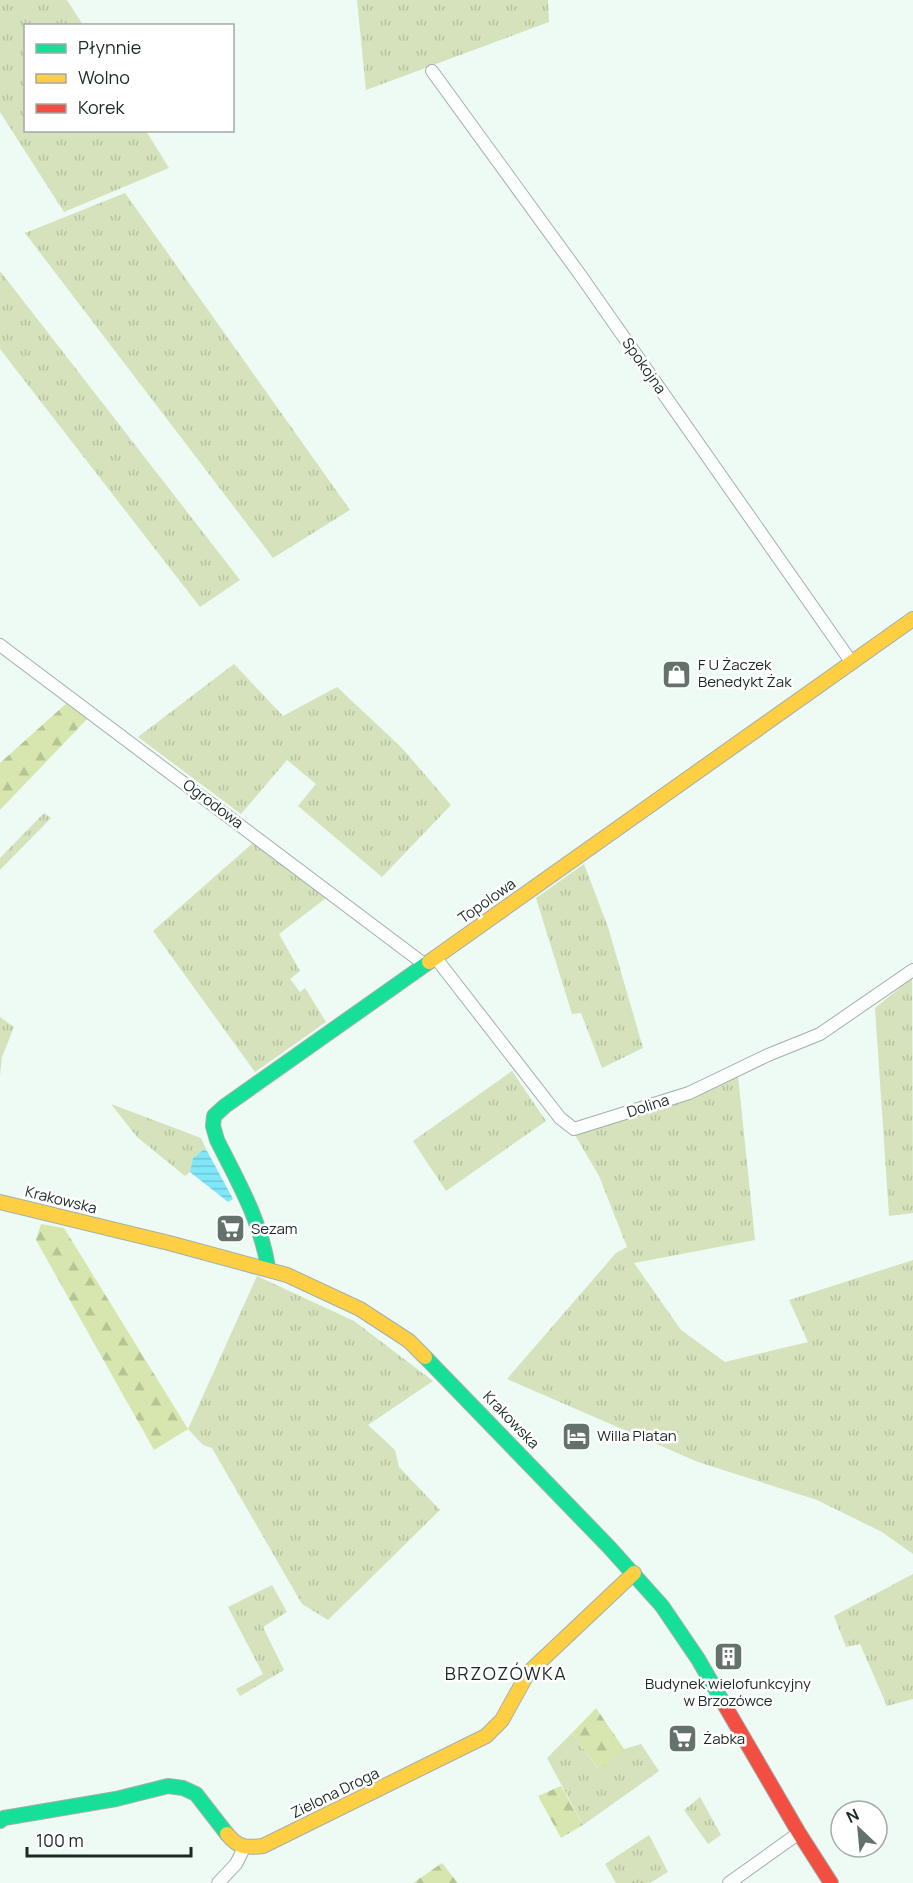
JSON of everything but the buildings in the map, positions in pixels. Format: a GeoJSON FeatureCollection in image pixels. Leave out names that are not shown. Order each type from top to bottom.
{"type":"FeatureCollection","features":[{"type":"Feature","properties":{"kind":"street","name":"Spokojna"},"geometry":{"type":"LineString","coordinates":[[432,71],[581,276],[852,663]]}},
{"type":"Feature","properties":{"kind":"street","name":"Topolowa"},"geometry":{"type":"LineString","coordinates":[[268,1268],[267,1251],[261,1233],[217,1140],[213,1126],[214,1116],[430,960],[728,753],[913,619]]}},
{"type":"Feature","properties":{"kind":"street","name":"Ogrodowa"},"geometry":{"type":"LineString","coordinates":[[0,645],[430,960]]}},
{"type":"Feature","properties":{"kind":"street","name":"Dolina"},"geometry":{"type":"LineString","coordinates":[[430,960],[560,1118],[574,1129],[689,1093],[768,1055],[820,1034],[913,970]]}},
{"type":"Feature","properties":{"kind":"street","name":"Krakowska"},"geometry":{"type":"LineString","coordinates":[[0,1202],[268,1268],[347,1302],[409,1341],[447,1377],[634,1573],[681,1631],[799,1833],[831,1883]]}},
{"type":"Feature","properties":{"kind":"street","name":"Zielona Droga"},"geometry":{"type":"LineString","coordinates":[[244,1848],[263,1846],[486,1736],[502,1720],[528,1673],[634,1573]]}},
{"type":"Feature","properties":{"kind":"street"},"geometry":{"type":"LineString","coordinates":[[0,1821],[4,1818],[116,1799],[168,1786],[183,1788],[196,1794],[233,1841],[244,1848],[236,1864],[218,1883]]}},
{"type":"Feature","properties":{"kind":"street"},"geometry":{"type":"LineString","coordinates":[[729,1883],[799,1833]]}},
{"type":"Feature","properties":{"kind":"green space"},"geometry":{"type":"Polygon","coordinates":[[[0,0],[67,0],[82,24],[24,24],[24,132],[147,132],[169,168],[64,212],[0,112],[0,0]]]}},
{"type":"Feature","properties":{"kind":"green space"},"geometry":{"type":"Polygon","coordinates":[[[357,0],[548,0],[549,22],[366,90],[357,0]]]}},
{"type":"Feature","properties":{"kind":"green space"},"geometry":{"type":"Polygon","coordinates":[[[125,193],[350,510],[273,558],[25,233],[125,193]]]}},
{"type":"Feature","properties":{"kind":"green space"},"geometry":{"type":"Polygon","coordinates":[[[0,271],[240,580],[200,607],[0,349],[0,271]]]}},
{"type":"Feature","properties":{"kind":"green space"},"geometry":{"type":"Polygon","coordinates":[[[234,664],[283,716],[337,687],[402,748],[451,805],[382,877],[298,806],[316,784],[287,760],[241,814],[138,737],[234,664]]]}},
{"type":"Feature","properties":{"kind":"green space"},"geometry":{"type":"Polygon","coordinates":[[[68,702],[89,717],[0,810],[0,763],[68,702]]]}},
{"type":"Feature","properties":{"kind":"green space"},"geometry":{"type":"Polygon","coordinates":[[[44,813],[51,818],[0,870],[0,858],[44,813]]]}},
{"type":"Feature","properties":{"kind":"green space"},"geometry":{"type":"Polygon","coordinates":[[[254,842],[326,898],[279,934],[300,971],[290,979],[300,992],[305,988],[326,1022],[255,1072],[153,931],[254,842]]]}},
{"type":"Feature","properties":{"kind":"green space"},"geometry":{"type":"Polygon","coordinates":[[[584,864],[608,927],[643,1048],[602,1068],[581,1013],[572,1014],[536,898],[584,864]]]}},
{"type":"Feature","properties":{"kind":"green space"},"geometry":{"type":"Polygon","coordinates":[[[912,978],[913,1213],[889,1216],[875,1008],[912,978]]]}},
{"type":"Feature","properties":{"kind":"green space"},"geometry":{"type":"Polygon","coordinates":[[[0,1017],[14,1027],[2,1057],[0,1076],[0,1017]]]}},
{"type":"Feature","properties":{"kind":"green space"},"geometry":{"type":"Polygon","coordinates":[[[512,1071],[546,1121],[446,1191],[413,1141],[512,1071]]]}},
{"type":"Feature","properties":{"kind":"green space"},"geometry":{"type":"Polygon","coordinates":[[[738,1076],[755,1240],[634,1263],[681,1330],[725,1362],[808,1342],[789,1300],[913,1260],[913,1554],[882,1532],[817,1500],[698,1462],[507,1379],[616,1253],[627,1247],[599,1176],[575,1135],[651,1111],[738,1076]]]}},
{"type":"Feature","properties":{"kind":"green space"},"geometry":{"type":"Polygon","coordinates":[[[111,1104],[201,1138],[207,1151],[203,1150],[193,1158],[190,1172],[185,1176],[137,1137],[111,1104]]]}},
{"type":"Feature","properties":{"kind":"green space"},"geometry":{"type":"Polygon","coordinates":[[[41,1224],[64,1228],[188,1429],[154,1450],[36,1240],[41,1224]]]}},
{"type":"Feature","properties":{"kind":"green space"},"geometry":{"type":"Polygon","coordinates":[[[257,1276],[354,1321],[433,1381],[368,1425],[395,1450],[399,1467],[440,1510],[328,1620],[302,1604],[212,1448],[203,1445],[188,1429],[257,1276]]]}},
{"type":"Feature","properties":{"kind":"green space"},"geometry":{"type":"Polygon","coordinates":[[[913,1574],[913,1699],[887,1706],[860,1644],[846,1647],[834,1616],[913,1574]]]}},
{"type":"Feature","properties":{"kind":"green space"},"geometry":{"type":"Polygon","coordinates":[[[272,1585],[287,1612],[263,1627],[284,1670],[240,1696],[236,1689],[263,1674],[228,1607],[272,1585]]]}},
{"type":"Feature","properties":{"kind":"green space"},"geometry":{"type":"Polygon","coordinates":[[[596,1708],[624,1749],[599,1770],[572,1733],[596,1708]]]}},
{"type":"Feature","properties":{"kind":"green space"},"geometry":{"type":"Polygon","coordinates":[[[572,1733],[598,1769],[624,1749],[641,1744],[659,1771],[583,1825],[547,1758],[572,1733]]]}},
{"type":"Feature","properties":{"kind":"green space"},"geometry":{"type":"Polygon","coordinates":[[[561,1786],[583,1825],[561,1838],[538,1796],[561,1786]]]}},
{"type":"Feature","properties":{"kind":"green space"},"geometry":{"type":"Polygon","coordinates":[[[700,1797],[721,1835],[708,1844],[684,1810],[700,1797]]]}},
{"type":"Feature","properties":{"kind":"green space"},"geometry":{"type":"Polygon","coordinates":[[[649,1835],[668,1872],[650,1883],[616,1883],[605,1864],[649,1835]]]}},
{"type":"Feature","properties":{"kind":"green space"},"geometry":{"type":"Polygon","coordinates":[[[442,1863],[458,1883],[413,1883],[442,1863]]]}},
{"type":"Feature","properties":{"kind":"water"},"geometry":{"type":"Polygon","coordinates":[[[203,1150],[207,1151],[233,1199],[228,1202],[190,1172],[193,1158],[203,1150]]]}},
{"type":"Feature","properties":{"kind":"traffic: fast"},"geometry":{"type":"LineString","coordinates":[[268,1268],[254,1218],[217,1140],[213,1126],[214,1116],[429,962]]}},
{"type":"Feature","properties":{"kind":"traffic: fast"},"geometry":{"type":"LineString","coordinates":[[425,1357],[609,1547],[662,1606],[698,1659],[724,1704]]}},
{"type":"Feature","properties":{"kind":"traffic: fast"},"geometry":{"type":"LineString","coordinates":[[0,1821],[4,1818],[116,1799],[168,1786],[183,1788],[196,1794],[227,1834]]}},
{"type":"Feature","properties":{"kind":"traffic: slow"},"geometry":{"type":"LineString","coordinates":[[429,962],[913,619]]}},
{"type":"Feature","properties":{"kind":"traffic: slow"},"geometry":{"type":"LineString","coordinates":[[0,1202],[169,1243],[287,1275],[360,1309],[409,1341],[425,1357]]}},
{"type":"Feature","properties":{"kind":"traffic: slow"},"geometry":{"type":"LineString","coordinates":[[227,1834],[243,1846],[263,1846],[486,1736],[502,1720],[528,1673],[634,1573]]}},
{"type":"Feature","properties":{"kind":"traffic: jam"},"geometry":{"type":"LineString","coordinates":[[724,1704],[799,1833],[831,1883]]}},
{"type":"Feature","properties":{"kind":"place","name":"F U Żaczek Benedykt Żak"},"geometry":{"type":"Point","coordinates":[677,674]}},
{"type":"Feature","properties":{"kind":"place","name":"Sezam"},"geometry":{"type":"Point","coordinates":[230,1229]}},
{"type":"Feature","properties":{"kind":"place","name":"Willa Platan"},"geometry":{"type":"Point","coordinates":[576,1436]}},
{"type":"Feature","properties":{"kind":"place","name":"Budynek wielofunkcyjny w Brzozówce"},"geometry":{"type":"Point","coordinates":[728,1657]}},
{"type":"Feature","properties":{"kind":"place","name":"Żabka"},"geometry":{"type":"Point","coordinates":[682,1739]}},
{"type":"Feature","properties":{"kind":"district","name":"BRZOZÓWKA"},"geometry":{"type":"Point","coordinates":[506,1674]}}]}
